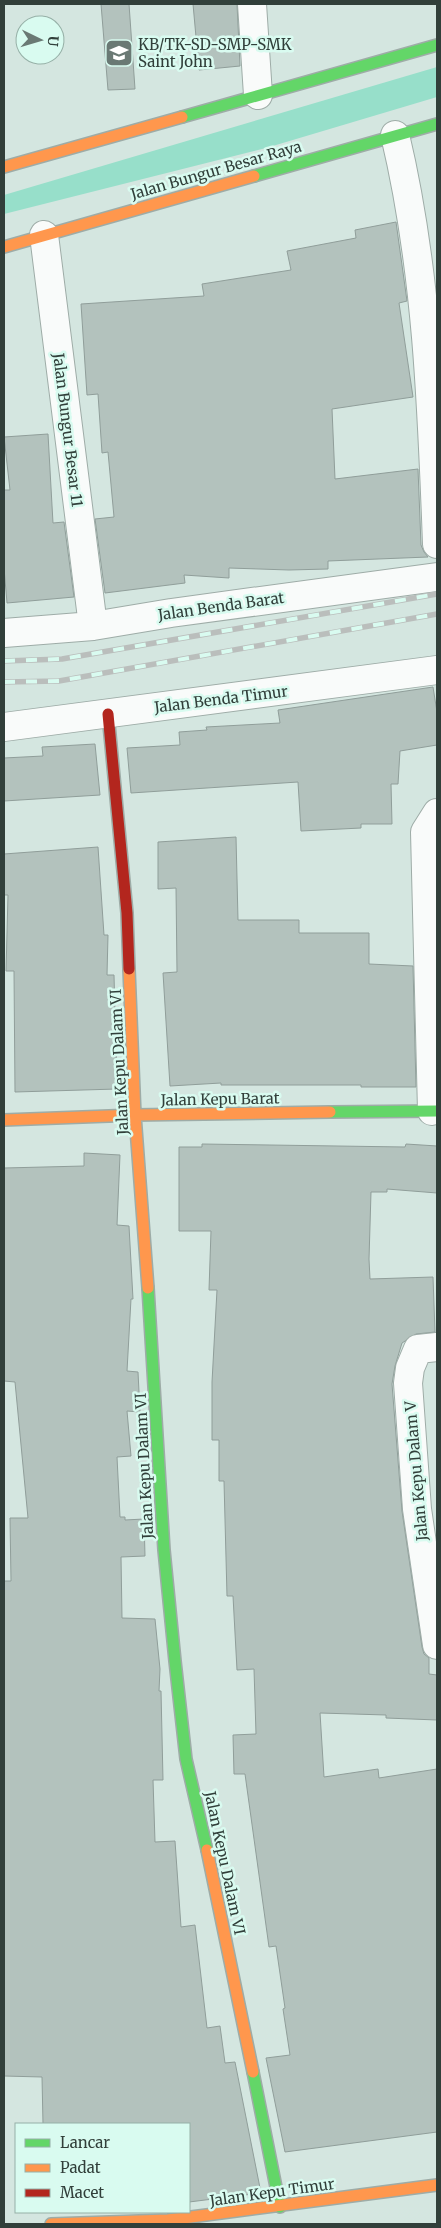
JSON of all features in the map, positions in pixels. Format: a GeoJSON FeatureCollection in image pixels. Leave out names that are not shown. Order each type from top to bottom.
{"type":"FeatureCollection","features":[{"type":"Feature","properties":{"kind":"street"},"geometry":{"type":"LineString","coordinates":[[252,4],[258,95]]}},
{"type":"Feature","properties":{"kind":"street"},"geometry":{"type":"LineString","coordinates":[[4,167],[437,45]]}},
{"type":"Feature","properties":{"kind":"street","name":"Jalan Bungur Besar Raya"},"geometry":{"type":"LineString","coordinates":[[4,247],[437,124]]}},
{"type":"Feature","properties":{"kind":"street"},"geometry":{"type":"LineString","coordinates":[[395,135],[416,243],[425,310],[437,544]]}},
{"type":"Feature","properties":{"kind":"street","name":"Jalan Bungur Besar 11"},"geometry":{"type":"LineString","coordinates":[[44,235],[93,626]]}},
{"type":"Feature","properties":{"kind":"street","name":"Jalan Benda Barat"},"geometry":{"type":"LineString","coordinates":[[4,633],[93,626],[171,613],[437,577]]}},
{"type":"Feature","properties":{"kind":"street","name":"Jalan Benda Timur"},"geometry":{"type":"LineString","coordinates":[[4,727],[437,670]]}},
{"type":"Feature","properties":{"kind":"street","name":"Jalan Kepu Dalam VI"},"geometry":{"type":"LineString","coordinates":[[108,714],[127,913],[135,1115],[144,1216],[164,1550],[186,1759],[211,1866],[280,2207]]}},
{"type":"Feature","properties":{"kind":"street"},"geometry":{"type":"LineString","coordinates":[[435,1110],[425,832],[437,813]]}},
{"type":"Feature","properties":{"kind":"street","name":"Jalan Kepu Barat"},"geometry":{"type":"LineString","coordinates":[[4,1120],[135,1115],[435,1110]]}},
{"type":"Feature","properties":{"kind":"street","name":"Jalan Kepu Dalam V"},"geometry":{"type":"LineString","coordinates":[[437,1347],[418,1348],[410,1368],[408,1383],[417,1509],[437,1644]]}},
{"type":"Feature","properties":{"kind":"street","name":"Jalan Kepu Timur"},"geometry":{"type":"LineString","coordinates":[[51,2224],[219,2220],[280,2207],[437,2185]]}},
{"type":"Feature","properties":{"kind":"green space"},"geometry":{"type":"Polygon","coordinates":[[[437,67],[437,97],[266,148],[4,214],[4,195],[437,67]]]}},
{"type":"Feature","properties":{"kind":"building","name":"KB/TK-SD-SMP-SMK Saint John"},"geometry":{"type":"Polygon","coordinates":[[[101,4],[129,4],[135,89],[108,90],[101,4]]]}},
{"type":"Feature","properties":{"kind":"building"},"geometry":{"type":"Polygon","coordinates":[[[193,4],[237,4],[240,66],[199,70],[193,4]]]}},
{"type":"Feature","properties":{"kind":"building"},"geometry":{"type":"Polygon","coordinates":[[[396,222],[407,301],[399,303],[413,397],[332,409],[335,479],[418,469],[421,545],[428,557],[328,561],[328,569],[229,568],[229,578],[184,575],[185,583],[105,593],[95,519],[114,517],[108,452],[102,453],[98,394],[87,395],[81,304],[204,296],[202,284],[291,270],[287,251],[356,238],[355,230],[396,222]]]}},
{"type":"Feature","properties":{"kind":"building"},"geometry":{"type":"Polygon","coordinates":[[[48,434],[53,523],[64,522],[74,597],[7,603],[4,568],[4,490],[10,490],[4,437],[48,434]]]}},
{"type":"Feature","properties":{"kind":"building"},"geometry":{"type":"Polygon","coordinates":[[[433,687],[437,712],[437,745],[400,751],[398,784],[391,784],[392,824],[361,824],[361,828],[301,831],[298,782],[131,793],[127,748],[180,745],[179,732],[207,730],[206,727],[280,723],[278,710],[433,687]]]}},
{"type":"Feature","properties":{"kind":"building"},"geometry":{"type":"Polygon","coordinates":[[[95,744],[100,795],[4,801],[4,758],[43,756],[42,747],[95,744]]]}},
{"type":"Feature","properties":{"kind":"building"},"geometry":{"type":"Polygon","coordinates":[[[236,837],[238,920],[299,920],[299,933],[369,933],[369,964],[413,966],[416,1087],[221,1085],[221,1083],[170,1086],[163,973],[177,972],[176,888],[158,889],[158,842],[236,837]]]}},
{"type":"Feature","properties":{"kind":"building"},"geometry":{"type":"Polygon","coordinates":[[[98,847],[104,935],[108,935],[107,975],[114,975],[117,1089],[15,1092],[14,971],[6,971],[8,895],[4,895],[4,854],[98,847]]]}},
{"type":"Feature","properties":{"kind":"building"},"geometry":{"type":"Polygon","coordinates":[[[202,1144],[405,1147],[406,1144],[437,1146],[437,1193],[387,1189],[387,1192],[371,1192],[369,1259],[370,1279],[433,1277],[435,1332],[416,1334],[402,1343],[392,1384],[402,1511],[422,1647],[424,1654],[429,1658],[429,1674],[437,1675],[437,1720],[386,1718],[386,1715],[320,1713],[324,1777],[378,1769],[379,1778],[437,1769],[437,2132],[285,2152],[266,2058],[290,2055],[283,2009],[285,2008],[276,1946],[269,1947],[245,1774],[234,1774],[233,1735],[256,1734],[254,1669],[237,1670],[233,1596],[227,1596],[224,1481],[219,1481],[219,1440],[212,1440],[212,1382],[217,1290],[209,1290],[211,1231],[179,1231],[179,1147],[202,1147],[202,1144]]]}},
{"type":"Feature","properties":{"kind":"building"},"geometry":{"type":"Polygon","coordinates":[[[84,1153],[120,1155],[117,1225],[129,1226],[133,1299],[131,1299],[127,1371],[138,1372],[140,1412],[127,1411],[131,1456],[117,1457],[120,1517],[125,1517],[125,1520],[144,1519],[145,1556],[121,1557],[122,1618],[155,1619],[160,1669],[159,1691],[161,1691],[163,1780],[153,1780],[155,1842],[175,1841],[181,1927],[195,1925],[207,2028],[220,2026],[225,2063],[235,2062],[261,2193],[190,2202],[190,2123],[43,2123],[42,2077],[4,2076],[4,1581],[11,1581],[10,1518],[28,1518],[15,1382],[4,1381],[4,1168],[84,1166],[84,1153]]]}},
{"type":"Feature","properties":{"kind":"railway"},"geometry":{"type":"LineString","coordinates":[[4,661],[62,659],[437,594]]}},
{"type":"Feature","properties":{"kind":"railway"},"geometry":{"type":"LineString","coordinates":[[4,682],[59,681],[437,614]]}},
{"type":"Feature","properties":{"kind":"traffic: fast"},"geometry":{"type":"LineString","coordinates":[[182,117],[437,45]]}},
{"type":"Feature","properties":{"kind":"traffic: fast"},"geometry":{"type":"LineString","coordinates":[[254,176],[437,124]]}},
{"type":"Feature","properties":{"kind":"traffic: fast"},"geometry":{"type":"LineString","coordinates":[[330,1112],[437,1111]]}},
{"type":"Feature","properties":{"kind":"traffic: fast"},"geometry":{"type":"LineString","coordinates":[[148,1288],[164,1550],[175,1661],[186,1759],[207,1850]]}},
{"type":"Feature","properties":{"kind":"traffic: fast"},"geometry":{"type":"LineString","coordinates":[[253,2072],[280,2207]]}},
{"type":"Feature","properties":{"kind":"traffic: slow"},"geometry":{"type":"LineString","coordinates":[[4,167],[182,117]]}},
{"type":"Feature","properties":{"kind":"traffic: slow"},"geometry":{"type":"LineString","coordinates":[[4,247],[254,176]]}},
{"type":"Feature","properties":{"kind":"traffic: slow"},"geometry":{"type":"LineString","coordinates":[[129,969],[135,1115],[148,1288]]}},
{"type":"Feature","properties":{"kind":"traffic: slow"},"geometry":{"type":"LineString","coordinates":[[4,1120],[135,1115],[330,1112]]}},
{"type":"Feature","properties":{"kind":"traffic: slow"},"geometry":{"type":"LineString","coordinates":[[207,1850],[253,2072]]}},
{"type":"Feature","properties":{"kind":"traffic: slow"},"geometry":{"type":"LineString","coordinates":[[51,2224],[168,2220],[437,2185]]}},
{"type":"Feature","properties":{"kind":"traffic: jam"},"geometry":{"type":"LineString","coordinates":[[108,714],[127,913],[129,969]]}},
{"type":"Feature","properties":{"kind":"place","name":"KB/TK-SD-SMP-SMK Saint John"},"geometry":{"type":"Point","coordinates":[119,53]}}]}
